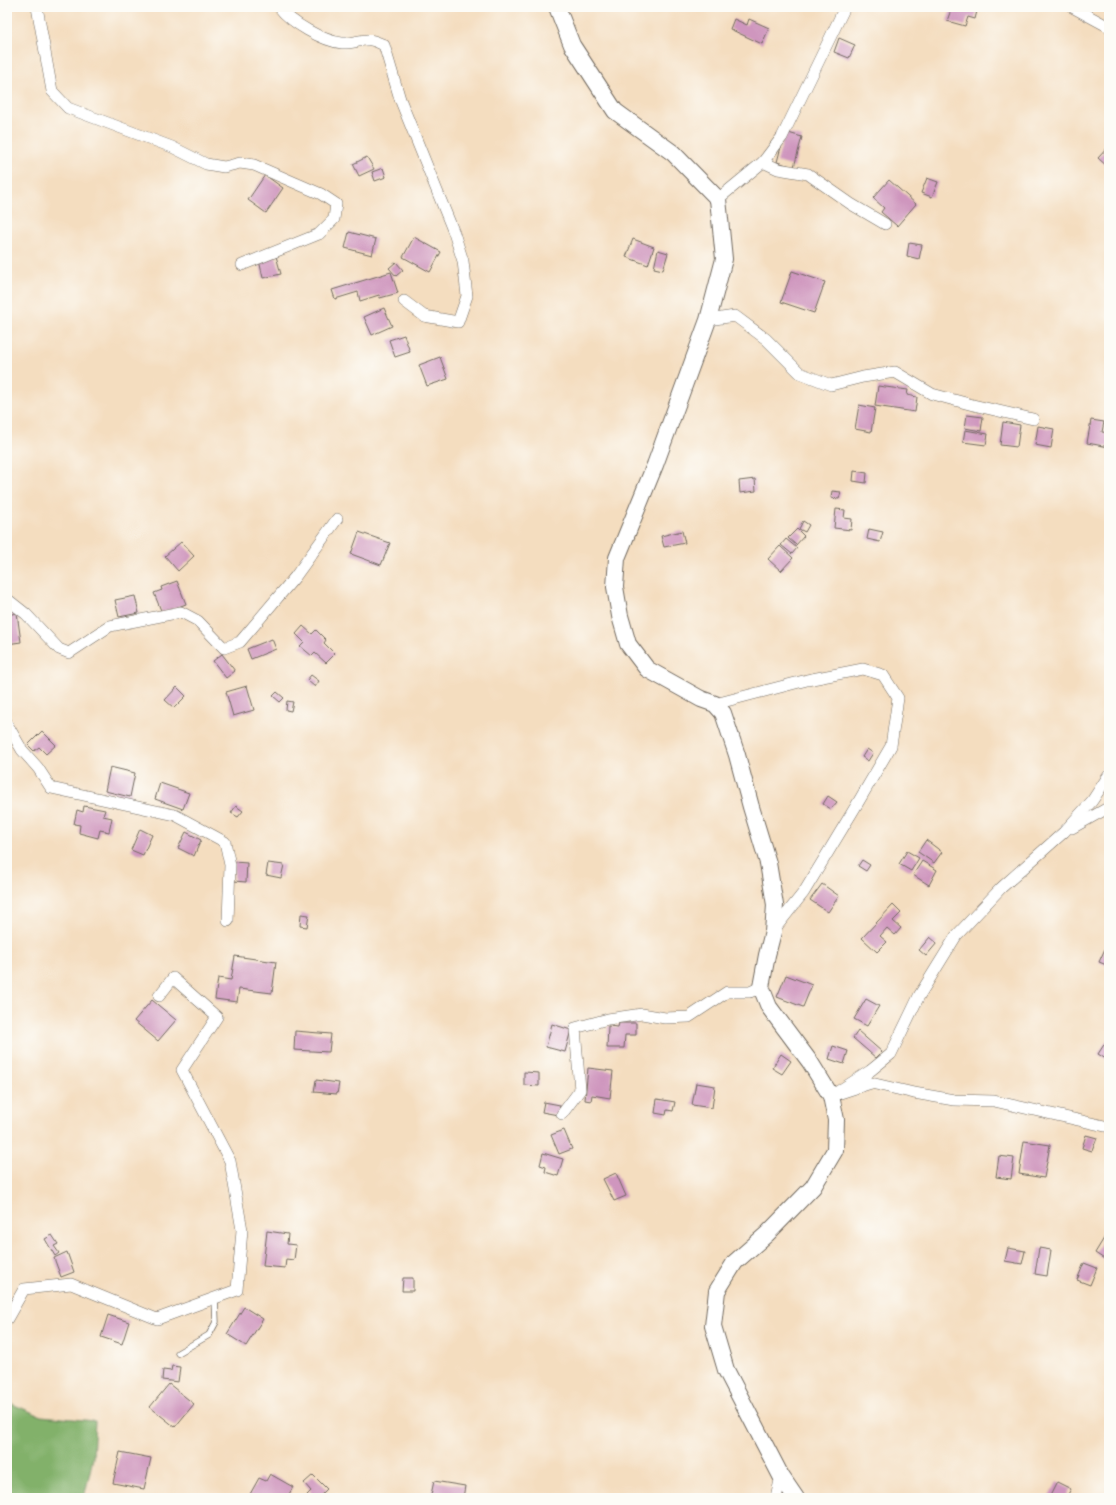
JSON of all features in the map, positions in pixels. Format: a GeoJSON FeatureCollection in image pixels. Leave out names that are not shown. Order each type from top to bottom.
{"type":"FeatureCollection","features":[{"type":"Feature","properties":{"kind":"street"},"geometry":{"type":"LineString","coordinates":[[37,7],[52,91],[68,108],[172,147],[206,164],[224,167],[240,163],[254,165],[321,194],[336,204],[334,219],[319,234],[242,265]]}},
{"type":"Feature","properties":{"kind":"street"},"geometry":{"type":"LineString","coordinates":[[279,7],[305,30],[327,39],[343,44],[368,39],[384,45],[400,99],[454,233],[463,261],[467,296],[458,322],[424,316],[404,301]]}},
{"type":"Feature","properties":{"kind":"street"},"geometry":{"type":"LineString","coordinates":[[557,7],[572,45],[615,111],[673,153],[718,199],[724,259],[708,320],[655,465],[617,558],[615,587],[620,616],[628,644],[646,669],[701,699],[715,704],[723,713],[738,755],[751,807],[768,863],[775,905],[773,932],[761,987],[769,1007],[810,1062],[831,1096],[836,1120],[835,1150],[813,1187],[767,1234],[735,1262],[717,1292],[713,1326],[726,1370],[781,1476],[796,1498]]}},
{"type":"Feature","properties":{"kind":"street"},"geometry":{"type":"LineString","coordinates":[[718,199],[763,162],[782,137],[845,7]]}},
{"type":"Feature","properties":{"kind":"street"},"geometry":{"type":"LineString","coordinates":[[1072,7],[1109,27]]}},
{"type":"Feature","properties":{"kind":"street"},"geometry":{"type":"LineString","coordinates":[[763,162],[778,169],[808,174],[851,204],[886,224]]}},
{"type":"Feature","properties":{"kind":"street"},"geometry":{"type":"LineString","coordinates":[[708,320],[735,316],[766,339],[800,373],[831,385],[863,377],[895,372],[932,394],[1033,419]]}},
{"type":"Feature","properties":{"kind":"street"},"geometry":{"type":"LineString","coordinates":[[7,599],[26,614],[59,649],[68,653],[110,626],[180,612],[198,621],[224,648],[240,642],[295,577],[337,519]]}},
{"type":"Feature","properties":{"kind":"street"},"geometry":{"type":"LineString","coordinates":[[715,704],[807,680],[862,669],[882,675],[898,698],[891,746],[804,892],[773,932]]}},
{"type":"Feature","properties":{"kind":"street"},"geometry":{"type":"LineString","coordinates":[[7,724],[22,750],[38,768],[51,788],[175,815],[225,842],[230,865],[228,921]]}},
{"type":"Feature","properties":{"kind":"street"},"geometry":{"type":"LineString","coordinates":[[831,1096],[870,1071],[891,1054],[919,996],[956,936],[1001,888],[1064,832],[1092,801],[1109,774]]}},
{"type":"Feature","properties":{"kind":"street"},"geometry":{"type":"LineString","coordinates":[[1064,832],[1106,810],[1109,811]]}},
{"type":"Feature","properties":{"kind":"street"},"geometry":{"type":"LineString","coordinates":[[7,1319],[24,1289],[71,1284],[156,1319],[237,1290],[242,1230],[230,1162],[182,1070],[217,1017],[172,978],[159,996]]}},
{"type":"Feature","properties":{"kind":"street"},"geometry":{"type":"LineString","coordinates":[[562,1114],[580,1090],[575,1028],[642,1014],[665,1018],[689,1017],[727,992],[750,992],[761,987]]}},
{"type":"Feature","properties":{"kind":"street"},"geometry":{"type":"LineString","coordinates":[[831,1096],[871,1082],[914,1093],[954,1100],[994,1101],[1109,1127]]}},
{"type":"Feature","properties":{"kind":"street"},"geometry":{"type":"LineString","coordinates":[[776,1498],[781,1476]]}},
{"type":"Feature","properties":{"kind":"lane"},"geometry":{"type":"LineString","coordinates":[[178,1353],[209,1335],[216,1322],[215,1298]]}},
{"type":"Feature","properties":{"kind":"green space"},"geometry":{"type":"Polygon","coordinates":[[[7,1402],[41,1416],[95,1421],[93,1458],[84,1498],[7,1498],[7,1402]]]}},
{"type":"Feature","properties":{"kind":"building"},"geometry":{"type":"Polygon","coordinates":[[[952,7],[978,7],[975,19],[968,17],[965,26],[947,21],[952,7]]]}},
{"type":"Feature","properties":{"kind":"building"},"geometry":{"type":"Polygon","coordinates":[[[734,19],[747,25],[749,19],[769,28],[762,44],[730,29],[734,19]]]}},
{"type":"Feature","properties":{"kind":"building"},"geometry":{"type":"Polygon","coordinates":[[[839,38],[855,45],[849,58],[834,52],[839,38]]]}},
{"type":"Feature","properties":{"kind":"building"},"geometry":{"type":"Polygon","coordinates":[[[785,132],[802,137],[794,167],[777,162],[785,132]]]}},
{"type":"Feature","properties":{"kind":"building"},"geometry":{"type":"Polygon","coordinates":[[[1109,146],[1109,168],[1098,158],[1109,146]]]}},
{"type":"Feature","properties":{"kind":"building"},"geometry":{"type":"Polygon","coordinates":[[[367,157],[374,169],[359,176],[353,164],[367,157]]]}},
{"type":"Feature","properties":{"kind":"building"},"geometry":{"type":"Polygon","coordinates":[[[383,168],[386,177],[375,181],[372,172],[383,168]]]}},
{"type":"Feature","properties":{"kind":"building"},"geometry":{"type":"Polygon","coordinates":[[[265,175],[283,188],[266,213],[248,200],[265,175]]]}},
{"type":"Feature","properties":{"kind":"building"},"geometry":{"type":"Polygon","coordinates":[[[927,178],[938,182],[932,197],[921,193],[927,178]]]}},
{"type":"Feature","properties":{"kind":"building"},"geometry":{"type":"Polygon","coordinates":[[[889,180],[916,204],[897,226],[881,212],[884,208],[873,198],[889,180]]]}},
{"type":"Feature","properties":{"kind":"building"},"geometry":{"type":"Polygon","coordinates":[[[349,232],[376,239],[372,255],[345,248],[349,232]]]}},
{"type":"Feature","properties":{"kind":"building"},"geometry":{"type":"Polygon","coordinates":[[[414,237],[441,252],[430,272],[403,257],[414,237]]]}},
{"type":"Feature","properties":{"kind":"building"},"geometry":{"type":"Polygon","coordinates":[[[633,239],[654,247],[648,265],[626,257],[633,239]]]}},
{"type":"Feature","properties":{"kind":"building"},"geometry":{"type":"Polygon","coordinates":[[[909,243],[922,245],[919,259],[907,256],[909,243]]]}},
{"type":"Feature","properties":{"kind":"building"},"geometry":{"type":"Polygon","coordinates":[[[658,250],[668,253],[663,270],[654,268],[658,250]]]}},
{"type":"Feature","properties":{"kind":"building"},"geometry":{"type":"Polygon","coordinates":[[[276,256],[281,274],[263,278],[259,260],[276,256]]]}},
{"type":"Feature","properties":{"kind":"building"},"geometry":{"type":"Polygon","coordinates":[[[396,262],[403,270],[396,276],[389,268],[396,262]]]}},
{"type":"Feature","properties":{"kind":"building"},"geometry":{"type":"Polygon","coordinates":[[[792,271],[825,282],[814,313],[781,302],[792,271]]]}},
{"type":"Feature","properties":{"kind":"building"},"geometry":{"type":"Polygon","coordinates":[[[391,272],[398,293],[380,298],[379,295],[360,301],[358,292],[335,299],[332,290],[391,272]]]}},
{"type":"Feature","properties":{"kind":"building"},"geometry":{"type":"Polygon","coordinates":[[[384,308],[392,326],[372,335],[364,317],[384,308]]]}},
{"type":"Feature","properties":{"kind":"building"},"geometry":{"type":"Polygon","coordinates":[[[404,335],[410,352],[395,357],[389,340],[404,335]]]}},
{"type":"Feature","properties":{"kind":"building"},"geometry":{"type":"Polygon","coordinates":[[[440,357],[448,379],[427,386],[419,365],[440,357]]]}},
{"type":"Feature","properties":{"kind":"building"},"geometry":{"type":"Polygon","coordinates":[[[878,386],[908,390],[907,395],[917,397],[915,412],[875,406],[878,386]]]}},
{"type":"Feature","properties":{"kind":"building"},"geometry":{"type":"Polygon","coordinates":[[[859,405],[875,408],[871,432],[855,429],[859,405]]]}},
{"type":"Feature","properties":{"kind":"building"},"geometry":{"type":"Polygon","coordinates":[[[967,415],[983,417],[981,431],[965,428],[967,415]]]}},
{"type":"Feature","properties":{"kind":"building"},"geometry":{"type":"Polygon","coordinates":[[[1091,420],[1104,422],[1102,432],[1109,433],[1109,447],[1087,443],[1091,420]]]}},
{"type":"Feature","properties":{"kind":"building"},"geometry":{"type":"Polygon","coordinates":[[[1003,422],[1020,425],[1017,447],[1000,445],[1003,422]]]}},
{"type":"Feature","properties":{"kind":"building"},"geometry":{"type":"Polygon","coordinates":[[[1038,426],[1054,429],[1051,448],[1035,445],[1038,426]]]}},
{"type":"Feature","properties":{"kind":"building"},"geometry":{"type":"Polygon","coordinates":[[[965,430],[988,434],[986,445],[963,442],[965,430]]]}},
{"type":"Feature","properties":{"kind":"building"},"geometry":{"type":"Polygon","coordinates":[[[854,471],[867,473],[866,483],[853,481],[854,471]]]}},
{"type":"Feature","properties":{"kind":"building"},"geometry":{"type":"Polygon","coordinates":[[[755,479],[756,491],[740,493],[739,481],[755,479]]]}},
{"type":"Feature","properties":{"kind":"building"},"geometry":{"type":"Polygon","coordinates":[[[832,491],[841,492],[839,499],[831,498],[832,491]]]}},
{"type":"Feature","properties":{"kind":"building"},"geometry":{"type":"Polygon","coordinates":[[[836,509],[845,510],[844,518],[852,519],[851,530],[834,528],[836,509]]]}},
{"type":"Feature","properties":{"kind":"building"},"geometry":{"type":"Polygon","coordinates":[[[803,521],[809,525],[805,532],[799,529],[803,521]]]}},
{"type":"Feature","properties":{"kind":"building"},"geometry":{"type":"Polygon","coordinates":[[[797,529],[804,536],[796,545],[788,538],[797,529]]]}},
{"type":"Feature","properties":{"kind":"building"},"geometry":{"type":"Polygon","coordinates":[[[869,529],[883,532],[880,542],[867,539],[869,529]]]}},
{"type":"Feature","properties":{"kind":"building"},"geometry":{"type":"Polygon","coordinates":[[[682,531],[685,543],[664,547],[661,536],[682,531]]]}},
{"type":"Feature","properties":{"kind":"building"},"geometry":{"type":"Polygon","coordinates":[[[359,532],[390,543],[381,565],[351,554],[359,532]]]}},
{"type":"Feature","properties":{"kind":"building"},"geometry":{"type":"Polygon","coordinates":[[[786,539],[797,548],[792,554],[781,545],[786,539]]]}},
{"type":"Feature","properties":{"kind":"building"},"geometry":{"type":"Polygon","coordinates":[[[181,542],[194,556],[178,571],[165,556],[181,542]]]}},
{"type":"Feature","properties":{"kind":"building"},"geometry":{"type":"Polygon","coordinates":[[[780,546],[793,558],[781,571],[768,559],[780,546]]]}},
{"type":"Feature","properties":{"kind":"building"},"geometry":{"type":"Polygon","coordinates":[[[177,581],[186,604],[162,613],[154,593],[162,590],[161,587],[177,581]]]}},
{"type":"Feature","properties":{"kind":"building"},"geometry":{"type":"Polygon","coordinates":[[[135,596],[139,613],[119,617],[115,600],[135,596]]]}},
{"type":"Feature","properties":{"kind":"building"},"geometry":{"type":"Polygon","coordinates":[[[17,613],[21,642],[7,644],[7,615],[17,613]]]}},
{"type":"Feature","properties":{"kind":"building"},"geometry":{"type":"Polygon","coordinates":[[[303,626],[312,634],[316,630],[326,640],[324,643],[335,654],[326,663],[315,653],[312,656],[300,646],[304,642],[296,634],[303,626]]]}},
{"type":"Feature","properties":{"kind":"building"},"geometry":{"type":"Polygon","coordinates":[[[272,639],[276,649],[251,659],[247,649],[272,639]]]}},
{"type":"Feature","properties":{"kind":"building"},"geometry":{"type":"Polygon","coordinates":[[[222,654],[235,671],[226,678],[213,661],[222,654]]]}},
{"type":"Feature","properties":{"kind":"building"},"geometry":{"type":"Polygon","coordinates":[[[311,675],[319,681],[315,687],[307,680],[311,675]]]}},
{"type":"Feature","properties":{"kind":"building"},"geometry":{"type":"Polygon","coordinates":[[[247,686],[254,710],[233,716],[226,692],[247,686]]]}},
{"type":"Feature","properties":{"kind":"building"},"geometry":{"type":"Polygon","coordinates":[[[177,687],[186,696],[174,708],[165,700],[177,687]]]}},
{"type":"Feature","properties":{"kind":"building"},"geometry":{"type":"Polygon","coordinates":[[[277,692],[284,698],[280,702],[273,696],[277,692]]]}},
{"type":"Feature","properties":{"kind":"building"},"geometry":{"type":"Polygon","coordinates":[[[287,701],[293,702],[291,711],[286,710],[287,701]]]}},
{"type":"Feature","properties":{"kind":"building"},"geometry":{"type":"Polygon","coordinates":[[[42,731],[56,745],[46,754],[39,747],[34,751],[28,745],[42,731]]]}},
{"type":"Feature","properties":{"kind":"building"},"geometry":{"type":"Polygon","coordinates":[[[867,749],[873,753],[868,761],[862,757],[867,749]]]}},
{"type":"Feature","properties":{"kind":"building"},"geometry":{"type":"Polygon","coordinates":[[[110,767],[135,773],[130,797],[105,791],[110,767]]]}},
{"type":"Feature","properties":{"kind":"building"},"geometry":{"type":"Polygon","coordinates":[[[160,783],[189,793],[183,809],[155,799],[160,783]]]}},
{"type":"Feature","properties":{"kind":"building"},"geometry":{"type":"Polygon","coordinates":[[[828,796],[837,802],[831,809],[823,804],[828,796]]]}},
{"type":"Feature","properties":{"kind":"building"},"geometry":{"type":"Polygon","coordinates":[[[84,806],[105,810],[103,816],[112,818],[109,832],[100,830],[98,838],[79,833],[80,825],[74,824],[77,810],[83,812],[84,806]]]}},
{"type":"Feature","properties":{"kind":"building"},"geometry":{"type":"Polygon","coordinates":[[[236,806],[243,811],[238,817],[231,813],[236,806]]]}},
{"type":"Feature","properties":{"kind":"building"},"geometry":{"type":"Polygon","coordinates":[[[140,829],[152,835],[143,855],[131,850],[140,829]]]}},
{"type":"Feature","properties":{"kind":"building"},"geometry":{"type":"Polygon","coordinates":[[[186,832],[201,840],[194,856],[178,848],[186,832]]]}},
{"type":"Feature","properties":{"kind":"building"},"geometry":{"type":"Polygon","coordinates":[[[926,840],[942,852],[934,863],[918,852],[926,840]]]}},
{"type":"Feature","properties":{"kind":"building"},"geometry":{"type":"Polygon","coordinates":[[[907,851],[919,858],[911,871],[899,864],[907,851]]]}},
{"type":"Feature","properties":{"kind":"building"},"geometry":{"type":"Polygon","coordinates":[[[862,860],[870,865],[866,871],[858,866],[862,860]]]}},
{"type":"Feature","properties":{"kind":"building"},"geometry":{"type":"Polygon","coordinates":[[[922,861],[937,870],[929,885],[913,875],[922,861]]]}},
{"type":"Feature","properties":{"kind":"building"},"geometry":{"type":"Polygon","coordinates":[[[234,862],[247,863],[246,882],[234,881],[234,862]]]}},
{"type":"Feature","properties":{"kind":"building"},"geometry":{"type":"Polygon","coordinates":[[[268,863],[284,865],[281,878],[266,875],[268,863]]]}},
{"type":"Feature","properties":{"kind":"building"},"geometry":{"type":"Polygon","coordinates":[[[822,884],[839,896],[828,912],[810,900],[822,884]]]}},
{"type":"Feature","properties":{"kind":"building"},"geometry":{"type":"Polygon","coordinates":[[[893,905],[901,913],[893,921],[901,928],[895,935],[887,928],[880,936],[887,942],[877,952],[862,938],[893,905]]]}},
{"type":"Feature","properties":{"kind":"building"},"geometry":{"type":"Polygon","coordinates":[[[301,914],[309,915],[307,927],[300,926],[301,914]]]}},
{"type":"Feature","properties":{"kind":"building"},"geometry":{"type":"Polygon","coordinates":[[[930,937],[937,943],[926,956],[919,950],[930,937]]]}},
{"type":"Feature","properties":{"kind":"building"},"geometry":{"type":"Polygon","coordinates":[[[1109,940],[1109,966],[1099,962],[1109,940]]]}},
{"type":"Feature","properties":{"kind":"building"},"geometry":{"type":"Polygon","coordinates":[[[235,956],[276,962],[272,993],[239,989],[237,1002],[215,999],[218,978],[231,980],[235,956]]]}},
{"type":"Feature","properties":{"kind":"building"},"geometry":{"type":"Polygon","coordinates":[[[786,975],[812,985],[803,1007],[777,997],[786,975]]]}},
{"type":"Feature","properties":{"kind":"building"},"geometry":{"type":"Polygon","coordinates":[[[866,999],[879,1006],[867,1026],[854,1019],[866,999]]]}},
{"type":"Feature","properties":{"kind":"building"},"geometry":{"type":"Polygon","coordinates":[[[152,1000],[176,1020],[158,1041],[134,1021],[152,1000]]]}},
{"type":"Feature","properties":{"kind":"building"},"geometry":{"type":"Polygon","coordinates":[[[619,1023],[636,1023],[636,1035],[625,1035],[624,1048],[607,1048],[608,1026],[618,1027],[619,1023]]]}},
{"type":"Feature","properties":{"kind":"building"},"geometry":{"type":"Polygon","coordinates":[[[552,1024],[571,1030],[565,1052],[546,1047],[552,1024]]]}},
{"type":"Feature","properties":{"kind":"building"},"geometry":{"type":"Polygon","coordinates":[[[295,1031],[331,1034],[329,1052],[294,1050],[295,1031]]]}},
{"type":"Feature","properties":{"kind":"building"},"geometry":{"type":"Polygon","coordinates":[[[858,1031],[882,1052],[876,1058],[853,1038],[858,1031]]]}},
{"type":"Feature","properties":{"kind":"building"},"geometry":{"type":"Polygon","coordinates":[[[1107,1040],[1109,1041],[1109,1061],[1098,1054],[1107,1040]]]}},
{"type":"Feature","properties":{"kind":"building"},"geometry":{"type":"Polygon","coordinates":[[[833,1046],[848,1051],[844,1064],[829,1059],[833,1046]]]}},
{"type":"Feature","properties":{"kind":"building"},"geometry":{"type":"Polygon","coordinates":[[[781,1054],[791,1061],[782,1074],[772,1068],[781,1054]]]}},
{"type":"Feature","properties":{"kind":"building"},"geometry":{"type":"Polygon","coordinates":[[[588,1068],[613,1071],[610,1098],[592,1095],[591,1101],[585,1100],[588,1068]]]}},
{"type":"Feature","properties":{"kind":"building"},"geometry":{"type":"Polygon","coordinates":[[[524,1072],[539,1073],[539,1086],[524,1085],[524,1072]]]}},
{"type":"Feature","properties":{"kind":"building"},"geometry":{"type":"Polygon","coordinates":[[[316,1080],[339,1083],[337,1094],[314,1092],[316,1080]]]}},
{"type":"Feature","properties":{"kind":"building"},"geometry":{"type":"Polygon","coordinates":[[[696,1083],[715,1086],[712,1108],[692,1105],[696,1083]]]}},
{"type":"Feature","properties":{"kind":"building"},"geometry":{"type":"Polygon","coordinates":[[[657,1099],[675,1102],[673,1111],[667,1110],[666,1115],[655,1113],[657,1099]]]}},
{"type":"Feature","properties":{"kind":"building"},"geometry":{"type":"Polygon","coordinates":[[[544,1102],[560,1105],[558,1115],[542,1112],[544,1102]]]}},
{"type":"Feature","properties":{"kind":"building"},"geometry":{"type":"Polygon","coordinates":[[[564,1130],[572,1149],[559,1154],[551,1135],[564,1130]]]}},
{"type":"Feature","properties":{"kind":"building"},"geometry":{"type":"Polygon","coordinates":[[[1086,1135],[1097,1138],[1092,1151],[1082,1148],[1086,1135]]]}},
{"type":"Feature","properties":{"kind":"building"},"geometry":{"type":"Polygon","coordinates":[[[1024,1141],[1050,1145],[1044,1178],[1019,1174],[1024,1141]]]}},
{"type":"Feature","properties":{"kind":"building"},"geometry":{"type":"Polygon","coordinates":[[[543,1153],[563,1159],[558,1176],[545,1172],[546,1167],[540,1165],[543,1153]]]}},
{"type":"Feature","properties":{"kind":"building"},"geometry":{"type":"Polygon","coordinates":[[[999,1156],[1014,1158],[1011,1179],[996,1177],[999,1156]]]}},
{"type":"Feature","properties":{"kind":"building"},"geometry":{"type":"Polygon","coordinates":[[[616,1173],[626,1196],[614,1201],[603,1179],[616,1173]]]}},
{"type":"Feature","properties":{"kind":"building"},"geometry":{"type":"Polygon","coordinates":[[[1109,1230],[1109,1262],[1095,1253],[1109,1230]]]}},
{"type":"Feature","properties":{"kind":"building"},"geometry":{"type":"Polygon","coordinates":[[[267,1231],[288,1234],[287,1244],[296,1245],[294,1260],[286,1259],[285,1268],[263,1266],[267,1231]]]}},
{"type":"Feature","properties":{"kind":"building"},"geometry":{"type":"Polygon","coordinates":[[[52,1235],[58,1244],[54,1246],[59,1253],[55,1256],[45,1239],[52,1235]]]}},
{"type":"Feature","properties":{"kind":"building"},"geometry":{"type":"Polygon","coordinates":[[[1008,1248],[1025,1251],[1022,1264],[1005,1261],[1008,1248]]]}},
{"type":"Feature","properties":{"kind":"building"},"geometry":{"type":"Polygon","coordinates":[[[1039,1248],[1051,1250],[1047,1276],[1035,1274],[1039,1248]]]}},
{"type":"Feature","properties":{"kind":"building"},"geometry":{"type":"Polygon","coordinates":[[[67,1252],[74,1272],[61,1277],[54,1258],[67,1252]]]}},
{"type":"Feature","properties":{"kind":"building"},"geometry":{"type":"Polygon","coordinates":[[[1084,1263],[1097,1268],[1090,1285],[1077,1280],[1084,1263]]]}},
{"type":"Feature","properties":{"kind":"building"},"geometry":{"type":"Polygon","coordinates":[[[403,1278],[413,1278],[413,1291],[402,1291],[403,1278]]]}},
{"type":"Feature","properties":{"kind":"building"},"geometry":{"type":"Polygon","coordinates":[[[244,1307],[263,1319],[246,1346],[227,1334],[244,1307]]]}},
{"type":"Feature","properties":{"kind":"building"},"geometry":{"type":"Polygon","coordinates":[[[108,1315],[129,1322],[122,1344],[101,1337],[108,1315]]]}},
{"type":"Feature","properties":{"kind":"building"},"geometry":{"type":"Polygon","coordinates":[[[172,1366],[180,1367],[178,1382],[162,1380],[163,1370],[171,1371],[172,1366]]]}},
{"type":"Feature","properties":{"kind":"building"},"geometry":{"type":"Polygon","coordinates":[[[169,1384],[194,1404],[175,1427],[150,1407],[169,1384]]]}},
{"type":"Feature","properties":{"kind":"building"},"geometry":{"type":"Polygon","coordinates":[[[120,1452],[151,1458],[144,1489],[113,1483],[120,1452]]]}},
{"type":"Feature","properties":{"kind":"building"},"geometry":{"type":"Polygon","coordinates":[[[270,1474],[293,1487],[287,1498],[252,1498],[249,1496],[259,1478],[266,1481],[270,1474]]]}},
{"type":"Feature","properties":{"kind":"building"},"geometry":{"type":"Polygon","coordinates":[[[313,1475],[327,1489],[318,1498],[309,1498],[307,1495],[311,1491],[304,1483],[313,1475]]]}},
{"type":"Feature","properties":{"kind":"building"},"geometry":{"type":"Polygon","coordinates":[[[434,1481],[465,1486],[463,1498],[440,1498],[431,1495],[434,1481]]]}},
{"type":"Feature","properties":{"kind":"building"},"geometry":{"type":"Polygon","coordinates":[[[1057,1482],[1071,1489],[1066,1498],[1049,1498],[1057,1482]]]}}]}
